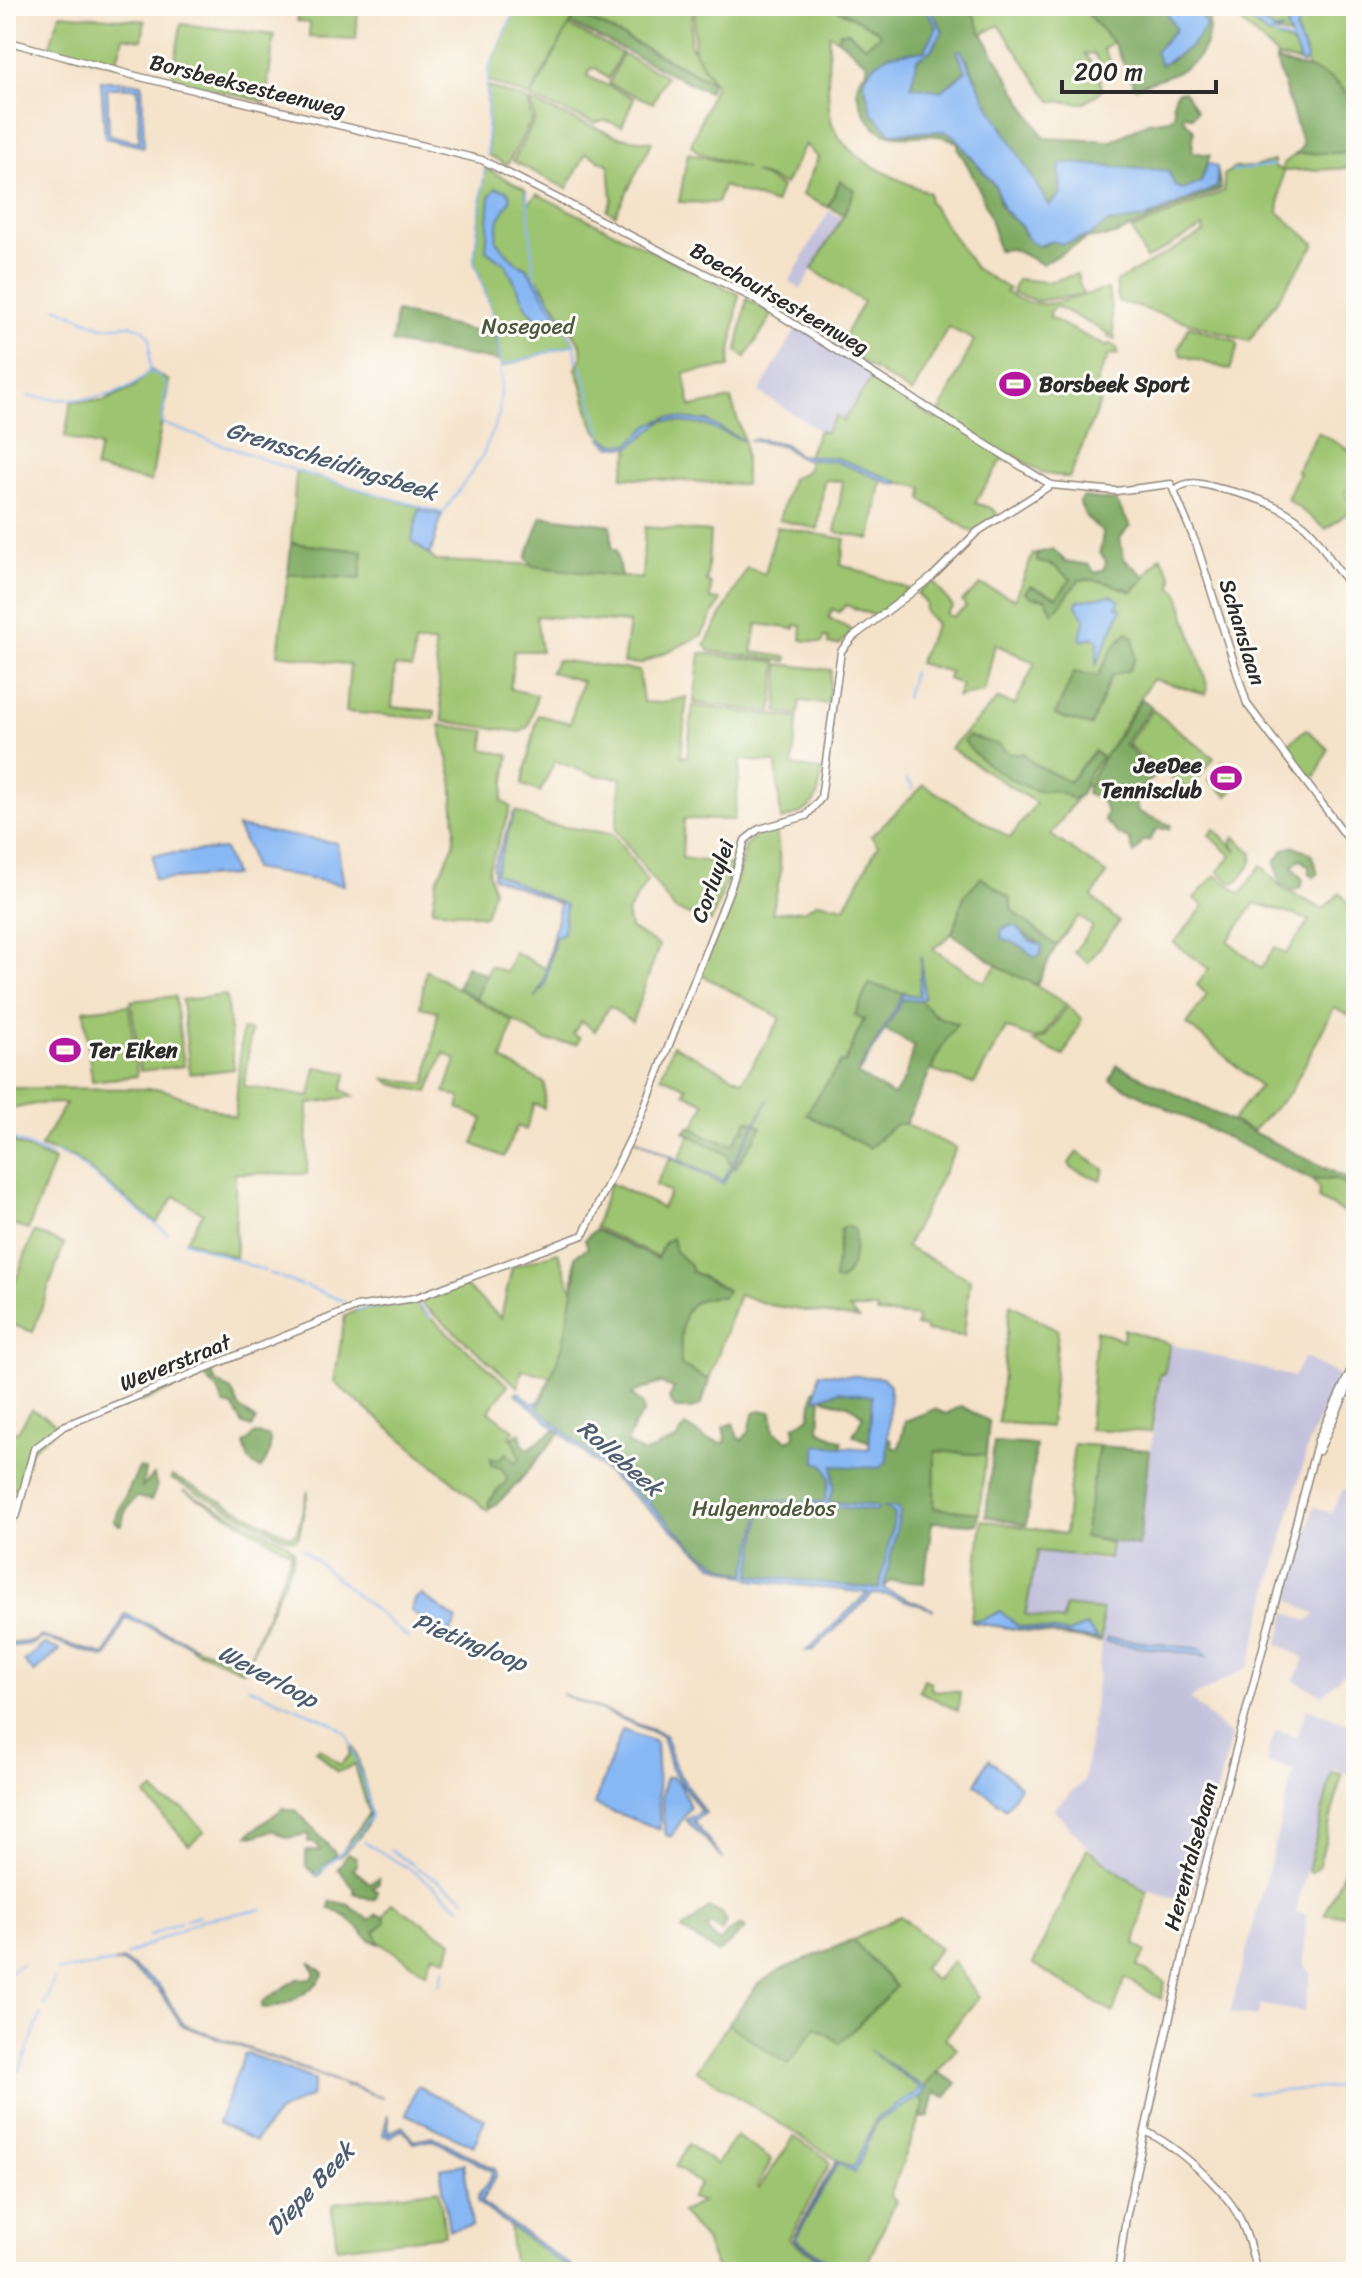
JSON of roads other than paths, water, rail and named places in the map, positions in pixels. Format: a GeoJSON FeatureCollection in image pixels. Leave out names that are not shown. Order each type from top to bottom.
{"type":"FeatureCollection","features":[{"type":"Feature","properties":{"kind":"street","name":"Borsbeeksesteenweg"},"geometry":{"type":"LineString","coordinates":[[6,41],[132,75],[482,160]]}},
{"type":"Feature","properties":{"kind":"street","name":"Boechoutsesteenweg"},"geometry":{"type":"LineString","coordinates":[[482,160],[751,297],[1051,485]]}},
{"type":"Feature","properties":{"kind":"street"},"geometry":{"type":"LineString","coordinates":[[1051,485],[1116,491],[1167,483],[1175,490],[1193,483],[1252,496],[1275,506],[1312,533],[1343,577],[1356,587]]}},
{"type":"Feature","properties":{"kind":"street","name":"Corluylei"},"geometry":{"type":"LineString","coordinates":[[415,1298],[557,1248],[587,1231],[604,1188],[640,1119],[732,884],[745,840],[759,829],[806,816],[821,798],[841,651],[853,637],[932,577],[977,532],[1051,485]]}},
{"type":"Feature","properties":{"kind":"street","name":"Schanslaan"},"geometry":{"type":"LineString","coordinates":[[1175,490],[1197,546],[1247,704],[1356,849]]}},
{"type":"Feature","properties":{"kind":"street","name":"Weverstraat"},"geometry":{"type":"LineString","coordinates":[[6,1526],[17,1514],[34,1449],[64,1426],[343,1311],[415,1298]]}},
{"type":"Feature","properties":{"kind":"street","name":"Herentalsebaan"},"geometry":{"type":"LineString","coordinates":[[1317,1455],[1318,1440],[1356,1359]]}},
{"type":"Feature","properties":{"kind":"street","name":"Herentalsebaan"},"geometry":{"type":"LineString","coordinates":[[1118,2272],[1189,1928],[1317,1455],[1356,1370]]}},
{"type":"Feature","properties":{"kind":"street"},"geometry":{"type":"LineString","coordinates":[[1145,2131],[1184,2156],[1231,2204],[1245,2229],[1257,2272]]}},
{"type":"Feature","properties":{"kind":"water"},"geometry":{"type":"Polygon","coordinates":[[[924,6],[929,6],[943,31],[931,50],[917,59],[911,86],[942,91],[966,71],[957,51],[961,50],[985,98],[1049,206],[1061,194],[1059,167],[1065,163],[1168,171],[1175,186],[1184,190],[1201,182],[1208,163],[1217,167],[1217,187],[1145,218],[1107,223],[1091,235],[1063,244],[1052,241],[1038,246],[1028,240],[1021,226],[1003,209],[996,187],[954,136],[945,131],[891,133],[872,113],[863,80],[872,67],[888,55],[925,50],[937,27],[924,6]]]}},
{"type":"Feature","properties":{"kind":"water"},"geometry":{"type":"Polygon","coordinates":[[[1163,6],[1198,6],[1206,26],[1191,46],[1161,65],[1155,52],[1176,29],[1163,6]]]}},
{"type":"Feature","properties":{"kind":"water"},"geometry":{"type":"Polygon","coordinates":[[[1240,6],[1255,6],[1256,10],[1256,6],[1270,6],[1270,22],[1259,20],[1273,30],[1283,30],[1268,35],[1244,16],[1240,6]]]}},
{"type":"Feature","properties":{"kind":"water"},"geometry":{"type":"Polygon","coordinates":[[[1295,6],[1303,6],[1296,32],[1307,57],[1306,63],[1301,64],[1287,28],[1295,6]]]}},
{"type":"Feature","properties":{"kind":"water"},"geometry":{"type":"Polygon","coordinates":[[[101,81],[121,81],[121,88],[107,88],[109,135],[139,142],[138,88],[124,88],[124,81],[142,84],[144,147],[105,138],[101,81]]]}},
{"type":"Feature","properties":{"kind":"water"},"geometry":{"type":"Polygon","coordinates":[[[496,188],[508,191],[511,199],[499,219],[496,241],[515,262],[527,268],[563,326],[542,326],[527,307],[506,265],[486,250],[490,196],[496,188]]]}},
{"type":"Feature","properties":{"kind":"water"},"geometry":{"type":"Polygon","coordinates":[[[669,417],[707,421],[744,441],[705,425],[664,420],[630,447],[611,447],[601,439],[613,444],[629,444],[651,424],[669,417]]]}},
{"type":"Feature","properties":{"kind":"water"},"geometry":{"type":"Polygon","coordinates":[[[749,440],[785,444],[798,455],[837,458],[901,483],[892,484],[835,461],[801,459],[783,446],[749,440]]]}},
{"type":"Feature","properties":{"kind":"water"},"geometry":{"type":"Polygon","coordinates":[[[419,509],[442,515],[430,555],[412,541],[419,509]]]}},
{"type":"Feature","properties":{"kind":"water"},"geometry":{"type":"Polygon","coordinates":[[[1112,595],[1120,601],[1116,607],[1122,608],[1096,666],[1098,641],[1093,637],[1083,641],[1080,638],[1085,618],[1076,606],[1077,601],[1112,595]]]}},
{"type":"Feature","properties":{"kind":"water"},"geometry":{"type":"Polygon","coordinates":[[[515,811],[495,873],[566,905],[563,933],[555,937],[545,985],[535,998],[543,983],[560,904],[493,877],[493,866],[515,811]]]}},
{"type":"Feature","properties":{"kind":"water"},"geometry":{"type":"Polygon","coordinates":[[[237,827],[337,843],[344,885],[253,869],[249,851],[237,827]]]}},
{"type":"Feature","properties":{"kind":"water"},"geometry":{"type":"Polygon","coordinates":[[[224,849],[234,875],[153,878],[153,855],[224,849]]]}},
{"type":"Feature","properties":{"kind":"water"},"geometry":{"type":"Polygon","coordinates":[[[1014,925],[1029,940],[1042,945],[1040,956],[1034,957],[1021,946],[1001,938],[1002,929],[1014,925]]]}},
{"type":"Feature","properties":{"kind":"water"},"geometry":{"type":"Polygon","coordinates":[[[921,956],[924,997],[919,1001],[903,999],[860,1072],[903,994],[919,996],[921,956]]]}},
{"type":"Feature","properties":{"kind":"water"},"geometry":{"type":"Polygon","coordinates":[[[769,1099],[723,1184],[635,1139],[723,1181],[769,1099]]]}},
{"type":"Feature","properties":{"kind":"water"},"geometry":{"type":"Polygon","coordinates":[[[819,1373],[883,1378],[890,1385],[887,1461],[880,1468],[833,1466],[834,1489],[828,1502],[878,1506],[877,1511],[764,1500],[824,1502],[830,1479],[824,1465],[816,1462],[816,1445],[869,1449],[872,1396],[840,1391],[816,1399],[819,1373]]]}},
{"type":"Feature","properties":{"kind":"water"},"geometry":{"type":"Polygon","coordinates":[[[518,1391],[533,1404],[540,1400],[536,1407],[645,1501],[658,1480],[649,1504],[706,1556],[732,1571],[746,1574],[763,1502],[751,1575],[879,1589],[895,1514],[883,1507],[898,1508],[900,1513],[884,1589],[934,1610],[889,1595],[873,1594],[813,1650],[806,1651],[868,1593],[753,1580],[713,1565],[515,1393],[518,1391]]]}},
{"type":"Feature","properties":{"kind":"water"},"geometry":{"type":"Polygon","coordinates":[[[422,1595],[457,1620],[447,1638],[411,1611],[416,1598],[422,1595]]]}},
{"type":"Feature","properties":{"kind":"water"},"geometry":{"type":"Polygon","coordinates":[[[1000,1611],[1018,1626],[1068,1633],[1086,1626],[1099,1640],[974,1623],[974,1620],[983,1620],[1000,1611]]]}},
{"type":"Feature","properties":{"kind":"water"},"geometry":{"type":"Polygon","coordinates":[[[125,1614],[186,1641],[194,1650],[182,1641],[126,1618],[106,1658],[42,1638],[33,1644],[6,1647],[6,1644],[35,1641],[41,1636],[105,1655],[125,1614]]]}},
{"type":"Feature","properties":{"kind":"water"},"geometry":{"type":"Polygon","coordinates":[[[1107,1638],[1201,1649],[1206,1656],[1106,1642],[1107,1638]]]}},
{"type":"Feature","properties":{"kind":"water"},"geometry":{"type":"Polygon","coordinates":[[[44,1644],[60,1650],[34,1673],[24,1661],[44,1644]]]}},
{"type":"Feature","properties":{"kind":"water"},"geometry":{"type":"Polygon","coordinates":[[[562,1694],[665,1735],[676,1769],[705,1813],[693,1821],[724,1859],[686,1820],[701,1811],[671,1769],[662,1736],[562,1694]]]}},
{"type":"Feature","properties":{"kind":"water"},"geometry":{"type":"Polygon","coordinates":[[[622,1730],[656,1742],[660,1829],[594,1805],[622,1730]]]}},
{"type":"Feature","properties":{"kind":"water"},"geometry":{"type":"Polygon","coordinates":[[[989,1759],[1020,1786],[1006,1809],[975,1784],[989,1759]]]}},
{"type":"Feature","properties":{"kind":"water"},"geometry":{"type":"Polygon","coordinates":[[[672,1777],[681,1786],[690,1807],[671,1837],[666,1835],[662,1798],[666,1778],[672,1777]]]}},
{"type":"Feature","properties":{"kind":"water"},"geometry":{"type":"Polygon","coordinates":[[[123,1960],[158,1984],[184,2025],[349,2085],[345,2087],[344,2084],[181,2025],[158,1989],[122,1962],[113,1963],[123,1960]]]}},
{"type":"Feature","properties":{"kind":"water"},"geometry":{"type":"Polygon","coordinates":[[[869,2050],[926,2089],[920,2097],[877,2121],[855,2173],[838,2163],[798,2234],[796,2239],[830,2265],[794,2240],[794,2237],[837,2160],[853,2168],[876,2119],[921,2089],[869,2050]]]}},
{"type":"Feature","properties":{"kind":"water"},"geometry":{"type":"Polygon","coordinates":[[[249,2054],[315,2080],[311,2096],[279,2112],[255,2141],[218,2123],[244,2055],[249,2054]]]}},
{"type":"Feature","properties":{"kind":"water"},"geometry":{"type":"Polygon","coordinates":[[[417,2086],[485,2119],[474,2146],[406,2114],[417,2086]]]}},
{"type":"Feature","properties":{"kind":"water"},"geometry":{"type":"Polygon","coordinates":[[[388,2115],[388,2133],[404,2126],[413,2140],[433,2136],[495,2169],[496,2175],[481,2202],[569,2265],[573,2272],[478,2203],[479,2194],[492,2171],[432,2139],[413,2143],[403,2129],[390,2137],[383,2135],[388,2115]]]}},
{"type":"Feature","properties":{"kind":"water"},"geometry":{"type":"Polygon","coordinates":[[[464,2164],[472,2226],[449,2230],[440,2168],[464,2164]]]}},
{"type":"Feature","properties":{"kind":"waterway"},"geometry":{"type":"LineString","coordinates":[[487,155],[488,70],[517,6]]}},
{"type":"Feature","properties":{"kind":"waterway"},"geometry":{"type":"LineString","coordinates":[[519,6],[534,10],[542,6]]}},
{"type":"Feature","properties":{"kind":"waterway"},"geometry":{"type":"LineString","coordinates":[[1273,35],[1293,42]]}},
{"type":"Feature","properties":{"kind":"waterway"},"geometry":{"type":"LineString","coordinates":[[1232,171],[1274,165]]}},
{"type":"Feature","properties":{"kind":"waterway","name":"Grensscheidingsbeek"},"geometry":{"type":"LineString","coordinates":[[150,371],[160,376],[167,386],[161,423],[296,471],[443,513],[482,457],[499,414],[502,381],[497,325],[474,261],[485,168]]}},
{"type":"Feature","properties":{"kind":"waterway"},"geometry":{"type":"LineString","coordinates":[[527,192],[534,275],[575,344]]}},
{"type":"Feature","properties":{"kind":"waterway"},"geometry":{"type":"LineString","coordinates":[[56,307],[102,327],[130,325],[144,329],[150,339],[150,370]]}},
{"type":"Feature","properties":{"kind":"waterway"},"geometry":{"type":"LineString","coordinates":[[502,366],[575,344],[577,363]]}},
{"type":"Feature","properties":{"kind":"waterway"},"geometry":{"type":"LineString","coordinates":[[581,365],[603,440]]}},
{"type":"Feature","properties":{"kind":"waterway"},"geometry":{"type":"LineString","coordinates":[[28,396],[76,399],[109,395],[137,382],[149,372]]}},
{"type":"Feature","properties":{"kind":"waterway"},"geometry":{"type":"LineString","coordinates":[[906,697],[913,672]]}},
{"type":"Feature","properties":{"kind":"waterway"},"geometry":{"type":"LineString","coordinates":[[906,779],[913,787],[911,790]]}},
{"type":"Feature","properties":{"kind":"waterway","name":"Rollebeek"},"geometry":{"type":"LineString","coordinates":[[6,1136],[52,1157]]}},
{"type":"Feature","properties":{"kind":"waterway","name":"Rollebeek"},"geometry":{"type":"LineString","coordinates":[[55,1152],[73,1159],[168,1234]]}},
{"type":"Feature","properties":{"kind":"waterway","name":"Rollebeek"},"geometry":{"type":"LineString","coordinates":[[184,1241],[265,1271]]}},
{"type":"Feature","properties":{"kind":"waterway","name":"Rollebeek"},"geometry":{"type":"LineString","coordinates":[[269,1273],[277,1276]]}},
{"type":"Feature","properties":{"kind":"waterway","name":"Rollebeek"},"geometry":{"type":"LineString","coordinates":[[280,1277],[302,1286]]}},
{"type":"Feature","properties":{"kind":"waterway","name":"Rollebeek"},"geometry":{"type":"LineString","coordinates":[[305,1286],[344,1301]]}},
{"type":"Feature","properties":{"kind":"waterway","name":"Rollebeek"},"geometry":{"type":"LineString","coordinates":[[356,1310],[410,1303]]}},
{"type":"Feature","properties":{"kind":"waterway","name":"Rollebeek"},"geometry":{"type":"LineString","coordinates":[[416,1303],[431,1318]]}},
{"type":"Feature","properties":{"kind":"waterway","name":"Pietingloop"},"geometry":{"type":"LineString","coordinates":[[302,1549],[408,1638]]}},
{"type":"Feature","properties":{"kind":"waterway","name":"Weverloop"},"geometry":{"type":"LineString","coordinates":[[248,1687],[332,1723],[347,1734],[366,1789],[371,1816],[353,1842],[315,1876]]}},
{"type":"Feature","properties":{"kind":"waterway","name":"Weverloop"},"geometry":{"type":"LineString","coordinates":[[364,1842],[413,1871],[462,1908]]}},
{"type":"Feature","properties":{"kind":"waterway"},"geometry":{"type":"LineString","coordinates":[[390,1850],[466,1899]]}},
{"type":"Feature","properties":{"kind":"waterway"},"geometry":{"type":"LineString","coordinates":[[127,1955],[201,1920],[262,1909]]}},
{"type":"Feature","properties":{"kind":"waterway"},"geometry":{"type":"LineString","coordinates":[[185,1920],[199,1915]]}},
{"type":"Feature","properties":{"kind":"waterway"},"geometry":{"type":"LineString","coordinates":[[149,1936],[180,1922]]}},
{"type":"Feature","properties":{"kind":"waterway"},"geometry":{"type":"LineString","coordinates":[[57,1971],[114,1963]]}},
{"type":"Feature","properties":{"kind":"waterway"},"geometry":{"type":"LineString","coordinates":[[6,1974],[22,1964]]}},
{"type":"Feature","properties":{"kind":"waterway","name":"Weverloop"},"geometry":{"type":"LineString","coordinates":[[439,1985],[445,1968]]}},
{"type":"Feature","properties":{"kind":"waterway"},"geometry":{"type":"LineString","coordinates":[[44,2006],[54,1979]]}},
{"type":"Feature","properties":{"kind":"waterway"},"geometry":{"type":"LineString","coordinates":[[19,2072],[41,2014]]}},
{"type":"Feature","properties":{"kind":"waterway"},"geometry":{"type":"LineString","coordinates":[[6,2105],[16,2080]]}},
{"type":"Feature","properties":{"kind":"waterway"},"geometry":{"type":"LineString","coordinates":[[1248,2093],[1356,2086]]}},
{"type":"Feature","properties":{"kind":"place","name":"Borsbeek Sport"},"geometry":{"type":"Point","coordinates":[1015,384]}},
{"type":"Feature","properties":{"kind":"place","name":"JeeDee Tennisclub"},"geometry":{"type":"Point","coordinates":[1226,778]}},
{"type":"Feature","properties":{"kind":"place","name":"Ter Eiken"},"geometry":{"type":"Point","coordinates":[65,1050]}},
{"type":"Feature","properties":{"kind":"park label","name":"Nosegoed"},"geometry":{"type":"Point","coordinates":[528,326]}},
{"type":"Feature","properties":{"kind":"park label","name":"Hulgenrodebos"},"geometry":{"type":"Point","coordinates":[764,1508]}},
{"type":"Feature","properties":{"kind":"water label","name":"Diepe Beek"},"geometry":{"type":"Point","coordinates":[310,2189]}}]}
